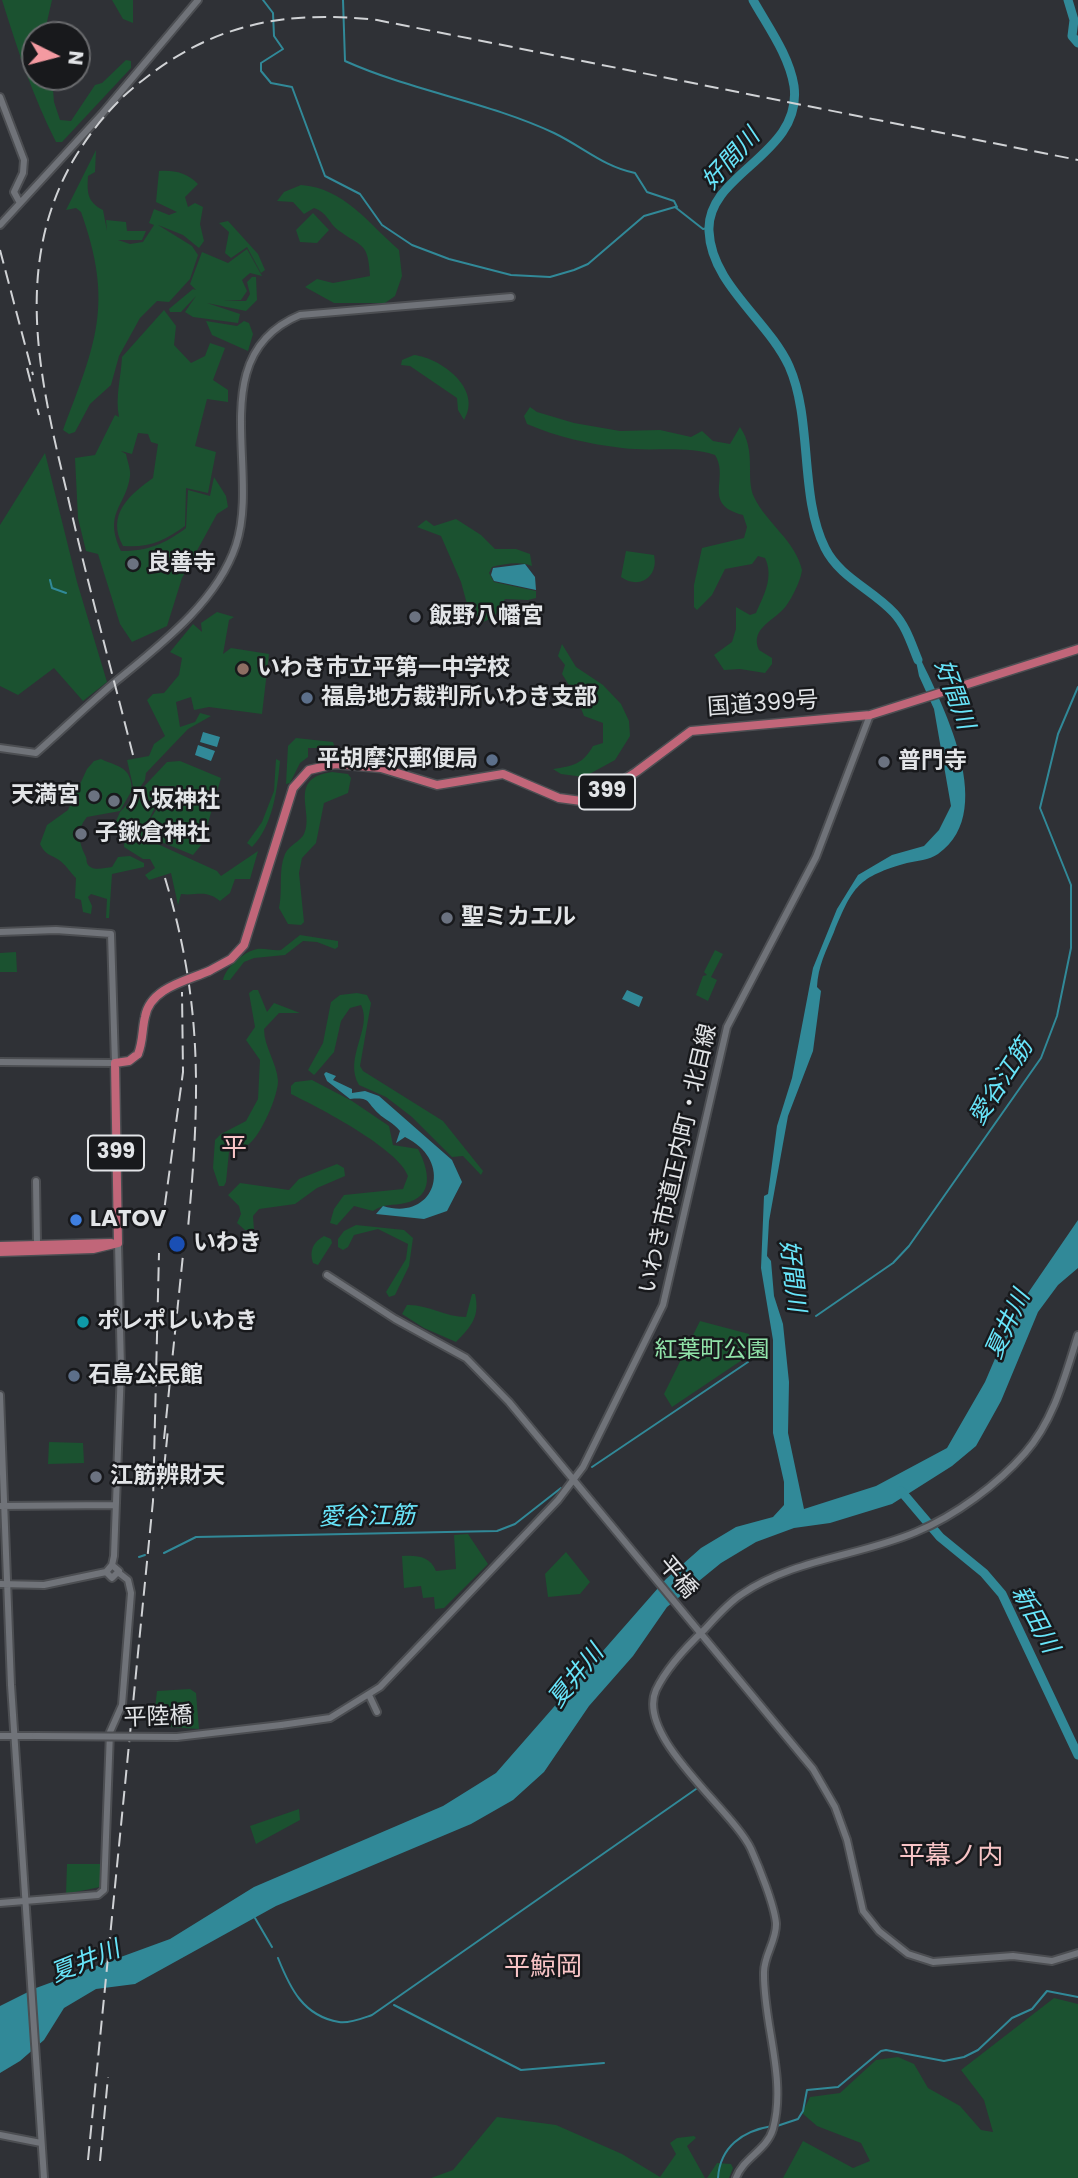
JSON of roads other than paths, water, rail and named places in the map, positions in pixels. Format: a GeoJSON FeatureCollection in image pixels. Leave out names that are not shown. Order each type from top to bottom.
{"type":"FeatureCollection","features":[{"type":"Feature","properties":{"kind":"highway","name":"国道399号"},"geometry":{"type":"LineString","coordinates":[[115,1063],[129,1061],[138,1054],[146,1011],[153,998],[231,959],[244,945],[293,788],[300,776],[314,767],[330,763],[381,768],[437,785],[503,774],[558,798],[589,802],[636,772],[691,730],[870,715],[1078,649]]}},
{"type":"Feature","properties":{"kind":"highway","name":"399"},"geometry":{"type":"LineString","coordinates":[[115,1063],[118,1243]]}},
{"type":"Feature","properties":{"kind":"highway"},"geometry":{"type":"LineString","coordinates":[[0,1246],[118,1243]]}},
{"type":"Feature","properties":{"kind":"highway"},"geometry":{"type":"LineString","coordinates":[[0,1252],[93,1249],[118,1243]]}},
{"type":"Feature","properties":{"kind":"street"},"geometry":{"type":"LineString","coordinates":[[0,225],[102,114],[198,0]]}},
{"type":"Feature","properties":{"kind":"street"},"geometry":{"type":"LineString","coordinates":[[0,97],[24,160],[23,173],[14,192],[20,202]]}},
{"type":"Feature","properties":{"kind":"street"},"geometry":{"type":"LineString","coordinates":[[0,748],[36,753],[163,639],[218,583],[236,544],[242,511],[241,394],[260,347],[273,329],[300,315],[511,297]]}},
{"type":"Feature","properties":{"kind":"street","name":"いわき市道正内町・北目線"},"geometry":{"type":"LineString","coordinates":[[281,1725],[330,1718],[369,1695],[553,1507],[573,1481],[615,1405],[663,1305],[727,1027],[817,857],[870,715]]}},
{"type":"Feature","properties":{"kind":"street"},"geometry":{"type":"LineString","coordinates":[[0,932],[56,930],[111,934],[115,1063],[0,1062]]}},
{"type":"Feature","properties":{"kind":"street"},"geometry":{"type":"LineString","coordinates":[[36,1181],[37,1244]]}},
{"type":"Feature","properties":{"kind":"street"},"geometry":{"type":"LineString","coordinates":[[4,1584],[44,1585],[106,1572],[112,1565],[121,1369],[118,1243]]}},
{"type":"Feature","properties":{"kind":"street","name":"平橋"},"geometry":{"type":"LineString","coordinates":[[327,1275],[395,1319],[471,1362],[509,1402],[748,1688],[819,1779],[835,1807],[847,1840],[863,1911],[879,1931],[922,1961],[1020,1956],[1052,1961],[1078,1953]]}},
{"type":"Feature","properties":{"kind":"street"},"geometry":{"type":"LineString","coordinates":[[736,2178],[773,2127],[775,2083],[764,1975],[775,1920],[748,1844],[737,1828],[700,1789],[669,1745],[653,1710],[653,1699],[662,1679],[698,1630],[742,1593],[781,1573],[916,1532],[943,1518],[992,1483],[1026,1452],[1059,1394],[1078,1335]]}},
{"type":"Feature","properties":{"kind":"street"},"geometry":{"type":"LineString","coordinates":[[0,1395],[4,1584],[23,1901],[44,2178]]}},
{"type":"Feature","properties":{"kind":"street"},"geometry":{"type":"LineString","coordinates":[[3,1506],[115,1505]]}},
{"type":"Feature","properties":{"kind":"street"},"geometry":{"type":"LineString","coordinates":[[0,1903],[98,1895],[104,1890],[110,1732],[122,1705],[131,1592],[128,1580],[112,1565]]}},
{"type":"Feature","properties":{"kind":"street"},"geometry":{"type":"LineString","coordinates":[[106,1572],[113,1578],[119,1573]]}},
{"type":"Feature","properties":{"kind":"street"},"geometry":{"type":"LineString","coordinates":[[369,1695],[377,1712]]}},
{"type":"Feature","properties":{"kind":"street","name":"平陸橋"},"geometry":{"type":"LineString","coordinates":[[15,1736],[177,1737],[281,1725]]}},
{"type":"Feature","properties":{"kind":"street"},"geometry":{"type":"LineString","coordinates":[[0,1736],[15,1736]]}},
{"type":"Feature","properties":{"kind":"street"},"geometry":{"type":"LineString","coordinates":[[0,2135],[41,2143]]}},
{"type":"Feature","properties":{"kind":"water"},"geometry":{"type":"Polygon","coordinates":[[[525,564],[535,577],[536,590],[494,581],[491,575],[493,568],[525,564]]]}},
{"type":"Feature","properties":{"kind":"water"},"geometry":{"type":"Polygon","coordinates":[[[912,641],[935,689],[958,749],[964,780],[965,809],[956,834],[938,854],[878,873],[859,886],[847,904],[825,952],[817,987],[821,991],[813,1051],[788,1116],[769,1221],[767,1256],[771,1261],[774,1296],[783,1324],[789,1382],[788,1433],[804,1509],[876,1486],[947,1448],[985,1382],[1015,1312],[1078,1220],[1078,1268],[1058,1285],[1038,1312],[1001,1401],[976,1446],[952,1466],[892,1504],[830,1523],[794,1528],[756,1542],[721,1563],[667,1607],[633,1656],[589,1706],[544,1772],[513,1800],[471,1824],[276,1906],[135,1984],[96,1989],[64,2008],[44,2040],[20,2061],[0,2073],[0,2006],[36,1988],[170,1939],[254,1887],[443,1806],[496,1773],[666,1579],[701,1548],[736,1527],[773,1517],[784,1505],[784,1482],[773,1433],[773,1340],[761,1268],[764,1196],[768,1194],[777,1126],[792,1078],[813,968],[837,909],[858,875],[892,855],[924,846],[939,830],[951,806],[934,709],[919,676],[912,641]]]}},
{"type":"Feature","properties":{"kind":"water"},"geometry":{"type":"Polygon","coordinates":[[[203,732],[220,737],[217,747],[200,742],[203,732]]]}},
{"type":"Feature","properties":{"kind":"water"},"geometry":{"type":"Polygon","coordinates":[[[198,745],[215,751],[211,761],[195,755],[198,745]]]}},
{"type":"Feature","properties":{"kind":"water"},"geometry":{"type":"Polygon","coordinates":[[[627,990],[643,997],[639,1007],[622,999],[627,990]]]}},
{"type":"Feature","properties":{"kind":"water"},"geometry":{"type":"Polygon","coordinates":[[[326,1072],[336,1076],[333,1080],[352,1089],[352,1093],[365,1091],[379,1096],[452,1160],[462,1182],[447,1211],[424,1219],[376,1214],[383,1206],[401,1209],[426,1198],[432,1187],[434,1174],[430,1161],[421,1148],[405,1137],[396,1143],[400,1131],[367,1101],[350,1099],[327,1081],[324,1074],[326,1072]]]}},
{"type":"Feature","properties":{"kind":"waterway"},"geometry":{"type":"LineString","coordinates":[[263,0],[273,13],[274,36],[283,49],[261,63],[261,71],[271,83],[292,87],[325,176],[360,194],[382,225],[412,245],[449,259],[511,275],[550,277],[588,264],[644,216],[675,207],[703,229],[708,228]]}},
{"type":"Feature","properties":{"kind":"waterway"},"geometry":{"type":"LineString","coordinates":[[343,0],[345,61],[397,81],[529,122],[603,161],[635,173],[647,192],[674,201],[677,207]]}},
{"type":"Feature","properties":{"kind":"waterway","name":"好間川"},"geometry":{"type":"LineString","coordinates":[[753,0],[788,63],[794,86],[793,110],[784,130],[722,194],[712,211],[709,231],[712,250],[730,285],[780,349],[789,366],[801,410],[812,505],[825,548],[839,567],[894,613],[905,629],[918,660]]}},
{"type":"Feature","properties":{"kind":"waterway"},"geometry":{"type":"LineString","coordinates":[[1068,0],[1074,20],[1072,36],[1078,43]]}},
{"type":"Feature","properties":{"kind":"waterway"},"geometry":{"type":"LineString","coordinates":[[50,580],[52,588],[66,593]]}},
{"type":"Feature","properties":{"kind":"waterway","name":"愛谷江筋"},"geometry":{"type":"LineString","coordinates":[[816,1316],[893,1263],[909,1246],[1041,1058],[1057,1016],[1071,948],[1071,885],[1040,808],[1058,734],[1078,687]]}},
{"type":"Feature","properties":{"kind":"waterway","name":"愛谷江筋"},"geometry":{"type":"LineString","coordinates":[[592,1467],[748,1362]]}},
{"type":"Feature","properties":{"kind":"waterway","name":"愛谷江筋"},"geometry":{"type":"LineString","coordinates":[[164,1553],[196,1537],[497,1531],[515,1524],[561,1488]]}},
{"type":"Feature","properties":{"kind":"waterway","name":"新田川"},"geometry":{"type":"LineString","coordinates":[[901,1491],[940,1537],[984,1573],[1002,1594],[1078,1755]]}},
{"type":"Feature","properties":{"kind":"waterway"},"geometry":{"type":"LineString","coordinates":[[139,1557],[145,1555]]}},
{"type":"Feature","properties":{"kind":"waterway"},"geometry":{"type":"LineString","coordinates":[[278,1958],[293,1990],[316,2014],[343,2022],[372,2015],[696,1789]]}},
{"type":"Feature","properties":{"kind":"waterway"},"geometry":{"type":"LineString","coordinates":[[255,1918],[272,1947]]}},
{"type":"Feature","properties":{"kind":"waterway"},"geometry":{"type":"LineString","coordinates":[[777,2126],[798,2119],[803,2111],[807,2090],[838,2087],[881,2051],[944,2061],[964,2057],[978,2050],[1012,2018],[1032,2009],[1047,1991],[1078,1997]]}},
{"type":"Feature","properties":{"kind":"waterway"},"geometry":{"type":"LineString","coordinates":[[394,2005],[521,2070],[604,2063]]}},
{"type":"Feature","properties":{"kind":"waterway"},"geometry":{"type":"LineString","coordinates":[[718,2178],[723,2158],[734,2142],[751,2132],[772,2126]]}},
{"type":"Feature","properties":{"kind":"railway"},"geometry":{"type":"LineString","coordinates":[[133,755],[48,408],[37,324],[37,282],[43,240],[55,199],[74,159],[96,126],[114,106],[133,88],[170,61],[197,45],[253,25],[313,17],[377,20],[1078,160]]}},
{"type":"Feature","properties":{"kind":"railway"},"geometry":{"type":"LineString","coordinates":[[0,250],[33,375]]}},
{"type":"Feature","properties":{"kind":"railway"},"geometry":{"type":"LineString","coordinates":[[27,368],[39,415]]}},
{"type":"Feature","properties":{"kind":"railway"},"geometry":{"type":"LineString","coordinates":[[165,878],[186,968],[195,1051],[195,1136],[188,1228]]}},
{"type":"Feature","properties":{"kind":"railway"},"geometry":{"type":"LineString","coordinates":[[162,1226],[183,1072],[182,992]]}},
{"type":"Feature","properties":{"kind":"railway"},"geometry":{"type":"LineString","coordinates":[[88,2160],[153,1501],[159,1253]]}},
{"type":"Feature","properties":{"kind":"railway"},"geometry":{"type":"LineString","coordinates":[[164,1439],[183,1255]]}},
{"type":"Feature","properties":{"kind":"railway"},"geometry":{"type":"LineString","coordinates":[[162,1489],[168,1429]]}},
{"type":"Feature","properties":{"kind":"railway"},"geometry":{"type":"LineString","coordinates":[[100,2161],[108,2077]]}},
{"type":"Feature","properties":{"kind":"place","name":"良善寺"},"geometry":{"type":"Point","coordinates":[133,564]}},
{"type":"Feature","properties":{"kind":"place","name":"飯野八幡宮"},"geometry":{"type":"Point","coordinates":[415,617]}},
{"type":"Feature","properties":{"kind":"place","name":"いわき市立平第一中学校"},"geometry":{"type":"Point","coordinates":[243,669]}},
{"type":"Feature","properties":{"kind":"place","name":"福島地方裁判所いわき支部"},"geometry":{"type":"Point","coordinates":[307,698]}},
{"type":"Feature","properties":{"kind":"place","name":"平胡摩沢郵便局"},"geometry":{"type":"Point","coordinates":[492,760]}},
{"type":"Feature","properties":{"kind":"place","name":"普門寺"},"geometry":{"type":"Point","coordinates":[884,762]}},
{"type":"Feature","properties":{"kind":"place","name":"天満宮"},"geometry":{"type":"Point","coordinates":[94,796]}},
{"type":"Feature","properties":{"kind":"place","name":"八坂神社"},"geometry":{"type":"Point","coordinates":[114,801]}},
{"type":"Feature","properties":{"kind":"place","name":"子鍬倉神社"},"geometry":{"type":"Point","coordinates":[81,834]}},
{"type":"Feature","properties":{"kind":"place","name":"聖ミカエル"},"geometry":{"type":"Point","coordinates":[447,918]}},
{"type":"Feature","properties":{"kind":"place","name":"LATOV"},"geometry":{"type":"Point","coordinates":[76,1220]}},
{"type":"Feature","properties":{"kind":"place","name":"いわき"},"geometry":{"type":"Point","coordinates":[177,1244]}},
{"type":"Feature","properties":{"kind":"place","name":"ポレポレいわき"},"geometry":{"type":"Point","coordinates":[83,1322]}},
{"type":"Feature","properties":{"kind":"place","name":"石島公民館"},"geometry":{"type":"Point","coordinates":[74,1376]}},
{"type":"Feature","properties":{"kind":"place","name":"江筋辨財天"},"geometry":{"type":"Point","coordinates":[96,1477]}},
{"type":"Feature","properties":{"kind":"district","name":"平"},"geometry":{"type":"Point","coordinates":[234,1149]}},
{"type":"Feature","properties":{"kind":"district","name":"平幕ノ内"},"geometry":{"type":"Point","coordinates":[951,1857]}},
{"type":"Feature","properties":{"kind":"district","name":"平鯨岡"},"geometry":{"type":"Point","coordinates":[543,1968]}},
{"type":"Feature","properties":{"kind":"water label","name":"夏井川"},"geometry":{"type":"Point","coordinates":[1009,1325]}},
{"type":"Feature","properties":{"kind":"water label","name":"夏井川"},"geometry":{"type":"Point","coordinates":[577,1677]}},
{"type":"Feature","properties":{"kind":"water label","name":"夏井川"},"geometry":{"type":"Point","coordinates":[86,1963]}},
{"type":"Feature","properties":{"kind":"park label","name":"紅葉町公園"},"geometry":{"type":"Point","coordinates":[712,1351]}}]}
